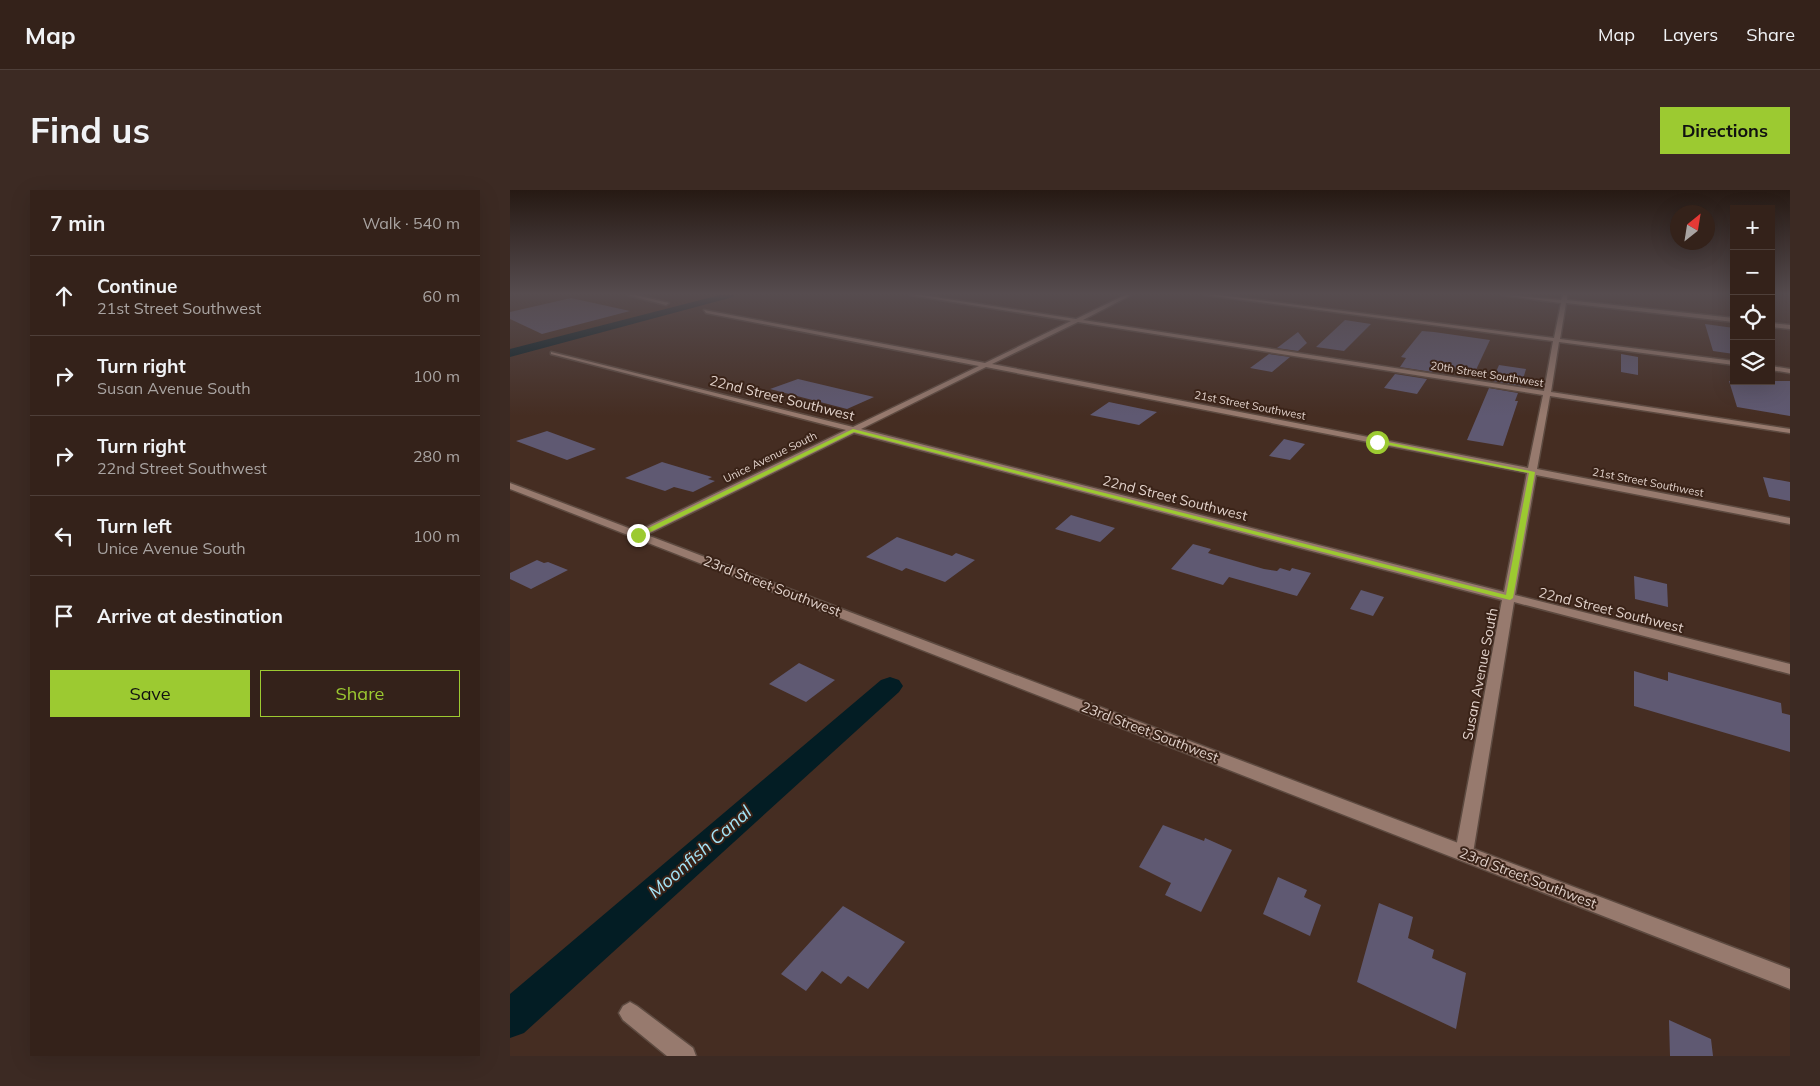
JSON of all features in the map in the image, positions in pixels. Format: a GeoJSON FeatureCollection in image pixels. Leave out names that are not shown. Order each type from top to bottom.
{"type":"FeatureCollection","features":[{"type":"Feature","properties":{"kind":"street","name":"21st Street Southwest"},"geometry":{"type":"LineString","coordinates":[[829,335],[1790,521]]}},
{"type":"Feature","properties":{"kind":"street","name":"Unice Avenue South"},"geometry":{"type":"LineString","coordinates":[[638,535],[1045,335]]}},
{"type":"Feature","properties":{"kind":"street","name":"20th Street Southwest"},"geometry":{"type":"LineString","coordinates":[[1176,335],[1790,431]]}},
{"type":"Feature","properties":{"kind":"street"},"geometry":{"type":"LineString","coordinates":[[1521,335],[1730,362]]}},
{"type":"Feature","properties":{"kind":"street","name":"Susan Avenue South"},"geometry":{"type":"LineString","coordinates":[[1464,853],[1485,725],[1558,335]]}},
{"type":"Feature","properties":{"kind":"street","name":"22nd Street Southwest"},"geometry":{"type":"LineString","coordinates":[[553,353],[1790,669]]}},
{"type":"Feature","properties":{"kind":"street"},"geometry":{"type":"LineString","coordinates":[[1775,368],[1790,370]]}},
{"type":"Feature","properties":{"kind":"street","name":"23rd Street Southwest"},"geometry":{"type":"LineString","coordinates":[[513,489],[638,535],[1790,979]]}},
{"type":"Feature","properties":{"kind":"street"},"geometry":{"type":"LineString","coordinates":[[630,1013],[685,1056]]}},
{"type":"Feature","properties":{"kind":"building"},"geometry":{"type":"Polygon","coordinates":[[[1294,335],[1301,335],[1307,343],[1298,351],[1277,348],[1294,335]]]}},
{"type":"Feature","properties":{"kind":"building"},"geometry":{"type":"Polygon","coordinates":[[[1328,335],[1360,335],[1344,351],[1316,347],[1328,335]]]}},
{"type":"Feature","properties":{"kind":"building"},"geometry":{"type":"Polygon","coordinates":[[[1418,335],[1458,335],[1490,340],[1475,372],[1436,365],[1432,372],[1400,367],[1406,358],[1401,357],[1418,335]]]}},
{"type":"Feature","properties":{"kind":"building"},"geometry":{"type":"Polygon","coordinates":[[[1708,335],[1730,335],[1730,353],[1713,351],[1708,335]]]}},
{"type":"Feature","properties":{"kind":"building"},"geometry":{"type":"Polygon","coordinates":[[[1269,354],[1290,357],[1272,372],[1250,368],[1269,354]]]}},
{"type":"Feature","properties":{"kind":"building"},"geometry":{"type":"Polygon","coordinates":[[[1621,354],[1638,357],[1638,375],[1621,372],[1621,354]]]}},
{"type":"Feature","properties":{"kind":"building"},"geometry":{"type":"Polygon","coordinates":[[[1499,365],[1526,369],[1521,386],[1492,381],[1499,365]]]}},
{"type":"Feature","properties":{"kind":"building"},"geometry":{"type":"Polygon","coordinates":[[[1395,374],[1427,379],[1417,394],[1384,388],[1395,374]]]}},
{"type":"Feature","properties":{"kind":"building"},"geometry":{"type":"Polygon","coordinates":[[[798,379],[874,397],[847,409],[770,389],[798,379]]]}},
{"type":"Feature","properties":{"kind":"building"},"geometry":{"type":"Polygon","coordinates":[[[1775,381],[1790,381],[1790,416],[1737,407],[1730,385],[1775,385],[1775,381]]]}},
{"type":"Feature","properties":{"kind":"building"},"geometry":{"type":"Polygon","coordinates":[[[1489,388],[1518,393],[1515,401],[1518,401],[1503,446],[1467,440],[1489,388]]]}},
{"type":"Feature","properties":{"kind":"building"},"geometry":{"type":"Polygon","coordinates":[[[1109,402],[1157,412],[1139,425],[1090,415],[1109,402]]]}},
{"type":"Feature","properties":{"kind":"building"},"geometry":{"type":"Polygon","coordinates":[[[547,431],[596,449],[567,460],[516,441],[547,431]]]}},
{"type":"Feature","properties":{"kind":"building"},"geometry":{"type":"Polygon","coordinates":[[[1284,439],[1305,444],[1290,460],[1269,456],[1284,439]]]}},
{"type":"Feature","properties":{"kind":"building"},"geometry":{"type":"Polygon","coordinates":[[[662,462],[712,477],[708,479],[715,481],[693,492],[674,487],[665,491],[625,478],[662,462]]]}},
{"type":"Feature","properties":{"kind":"building"},"geometry":{"type":"Polygon","coordinates":[[[1763,477],[1790,482],[1790,501],[1769,497],[1763,477]]]}},
{"type":"Feature","properties":{"kind":"building"},"geometry":{"type":"Polygon","coordinates":[[[1071,515],[1115,528],[1100,542],[1055,529],[1071,515]]]}},
{"type":"Feature","properties":{"kind":"building"},"geometry":{"type":"Polygon","coordinates":[[[897,537],[952,556],[956,553],[975,560],[945,582],[906,568],[902,571],[866,557],[897,537]]]}},
{"type":"Feature","properties":{"kind":"building"},"geometry":{"type":"Polygon","coordinates":[[[1193,544],[1211,549],[1208,553],[1264,569],[1277,571],[1280,568],[1290,571],[1292,568],[1311,573],[1297,596],[1229,577],[1223,585],[1171,569],[1193,544]]]}},
{"type":"Feature","properties":{"kind":"building"},"geometry":{"type":"Polygon","coordinates":[[[537,560],[568,570],[531,589],[510,579],[510,573],[537,560]]]}},
{"type":"Feature","properties":{"kind":"building"},"geometry":{"type":"Polygon","coordinates":[[[1634,576],[1667,584],[1668,607],[1635,599],[1634,576]]]}},
{"type":"Feature","properties":{"kind":"building"},"geometry":{"type":"Polygon","coordinates":[[[1361,590],[1384,597],[1373,616],[1350,609],[1361,590]]]}},
{"type":"Feature","properties":{"kind":"building"},"geometry":{"type":"Polygon","coordinates":[[[799,663],[835,680],[806,702],[769,684],[799,663]]]}},
{"type":"Feature","properties":{"kind":"building"},"geometry":{"type":"Polygon","coordinates":[[[1634,671],[1668,681],[1668,672],[1781,703],[1782,713],[1790,715],[1790,752],[1634,706],[1634,671]]]}},
{"type":"Feature","properties":{"kind":"building"},"geometry":{"type":"Polygon","coordinates":[[[1163,825],[1204,841],[1205,838],[1232,850],[1201,912],[1165,895],[1171,883],[1139,867],[1163,825]]]}},
{"type":"Feature","properties":{"kind":"building"},"geometry":{"type":"Polygon","coordinates":[[[1278,877],[1307,890],[1304,897],[1321,905],[1310,936],[1263,914],[1278,877]]]}},
{"type":"Feature","properties":{"kind":"building"},"geometry":{"type":"Polygon","coordinates":[[[1379,903],[1413,917],[1408,938],[1434,950],[1432,958],[1466,973],[1456,1029],[1357,982],[1379,903]]]}},
{"type":"Feature","properties":{"kind":"building"},"geometry":{"type":"Polygon","coordinates":[[[843,906],[905,942],[868,989],[848,976],[841,984],[822,971],[806,991],[781,974],[843,906]]]}},
{"type":"Feature","properties":{"kind":"building"},"geometry":{"type":"Polygon","coordinates":[[[1669,1020],[1711,1039],[1713,1056],[1670,1056],[1669,1020]]]}},
{"type":"Feature","properties":{"kind":"waterway"},"geometry":{"type":"LineString","coordinates":[[510,353],[577,335]]}},
{"type":"Feature","properties":{"kind":"waterway","name":"Moonfish Canal"},"geometry":{"type":"LineString","coordinates":[[510,1019],[890,686]]}},
{"type":"Feature","properties":{"kind":"route"},"geometry":{"type":"LineString","coordinates":[[638,535],[853,430],[1510,598],[1532,472],[1377,442]]}}]}
